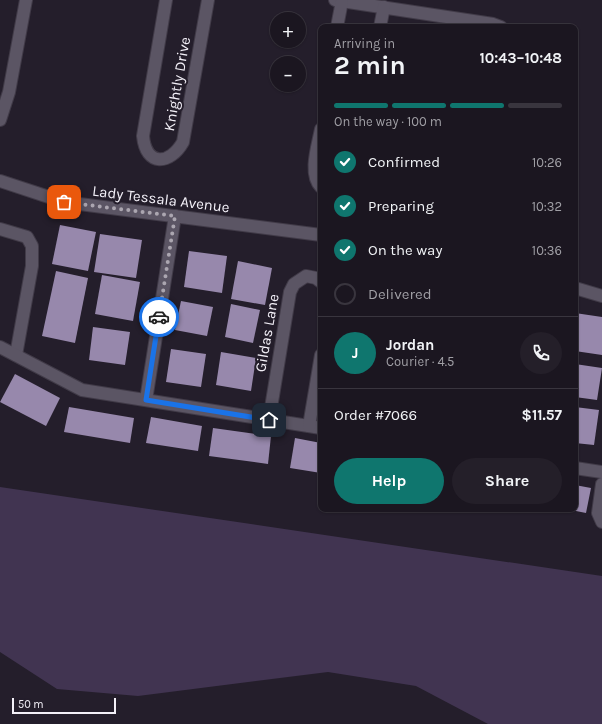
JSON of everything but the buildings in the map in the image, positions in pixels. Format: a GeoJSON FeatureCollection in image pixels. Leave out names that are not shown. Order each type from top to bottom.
{"type":"FeatureCollection","features":[{"type":"Feature","properties":{"kind":"street"},"geometry":{"type":"LineString","coordinates":[[0,120],[9,92],[26,0]]}},
{"type":"Feature","properties":{"kind":"street","name":"Knightly Drive"},"geometry":{"type":"LineString","coordinates":[[166,0],[143,136],[144,146],[147,152],[158,159],[166,159],[173,155],[183,142],[208,0]]}},
{"type":"Feature","properties":{"kind":"street"},"geometry":{"type":"LineString","coordinates":[[338,24],[339,0],[493,24]]}},
{"type":"Feature","properties":{"kind":"street"},"geometry":{"type":"LineString","coordinates":[[381,24],[384,7]]}},
{"type":"Feature","properties":{"kind":"street"},"geometry":{"type":"LineString","coordinates":[[318,148],[315,168],[315,178],[318,182]]}},
{"type":"Feature","properties":{"kind":"street","name":"Lady Tessala Avenue"},"geometry":{"type":"LineString","coordinates":[[0,181],[64,202],[318,235]]}},
{"type":"Feature","properties":{"kind":"street"},"geometry":{"type":"LineString","coordinates":[[146,400],[175,216]]}},
{"type":"Feature","properties":{"kind":"street"},"geometry":{"type":"LineString","coordinates":[[0,229],[27,237],[32,246],[32,266],[16,355]]}},
{"type":"Feature","properties":{"kind":"street","name":"Gildas Lane"},"geometry":{"type":"LineString","coordinates":[[269,420],[290,292],[294,284],[306,276],[318,280]]}},
{"type":"Feature","properties":{"kind":"street"},"geometry":{"type":"LineString","coordinates":[[578,289],[602,296]]}},
{"type":"Feature","properties":{"kind":"street"},"geometry":{"type":"LineString","coordinates":[[0,347],[82,390],[315,427],[318,391]]}},
{"type":"Feature","properties":{"kind":"street"},"geometry":{"type":"LineString","coordinates":[[578,468],[602,472]]}},
{"type":"Feature","properties":{"kind":"street"},"geometry":{"type":"LineString","coordinates":[[602,484],[598,513],[602,522]]}},
{"type":"Feature","properties":{"kind":"shaded area"},"geometry":{"type":"Polygon","coordinates":[[[0,487],[602,576],[602,724],[488,724],[416,686],[328,672],[138,696],[57,689],[0,652],[0,487]]]}},
{"type":"Feature","properties":{"kind":"way so far"},"geometry":{"type":"LineString","coordinates":[[64,202],[175,216],[159,317]]}},
{"type":"Feature","properties":{"kind":"route"},"geometry":{"type":"LineString","coordinates":[[159,317],[146,400],[269,420]]}}]}
